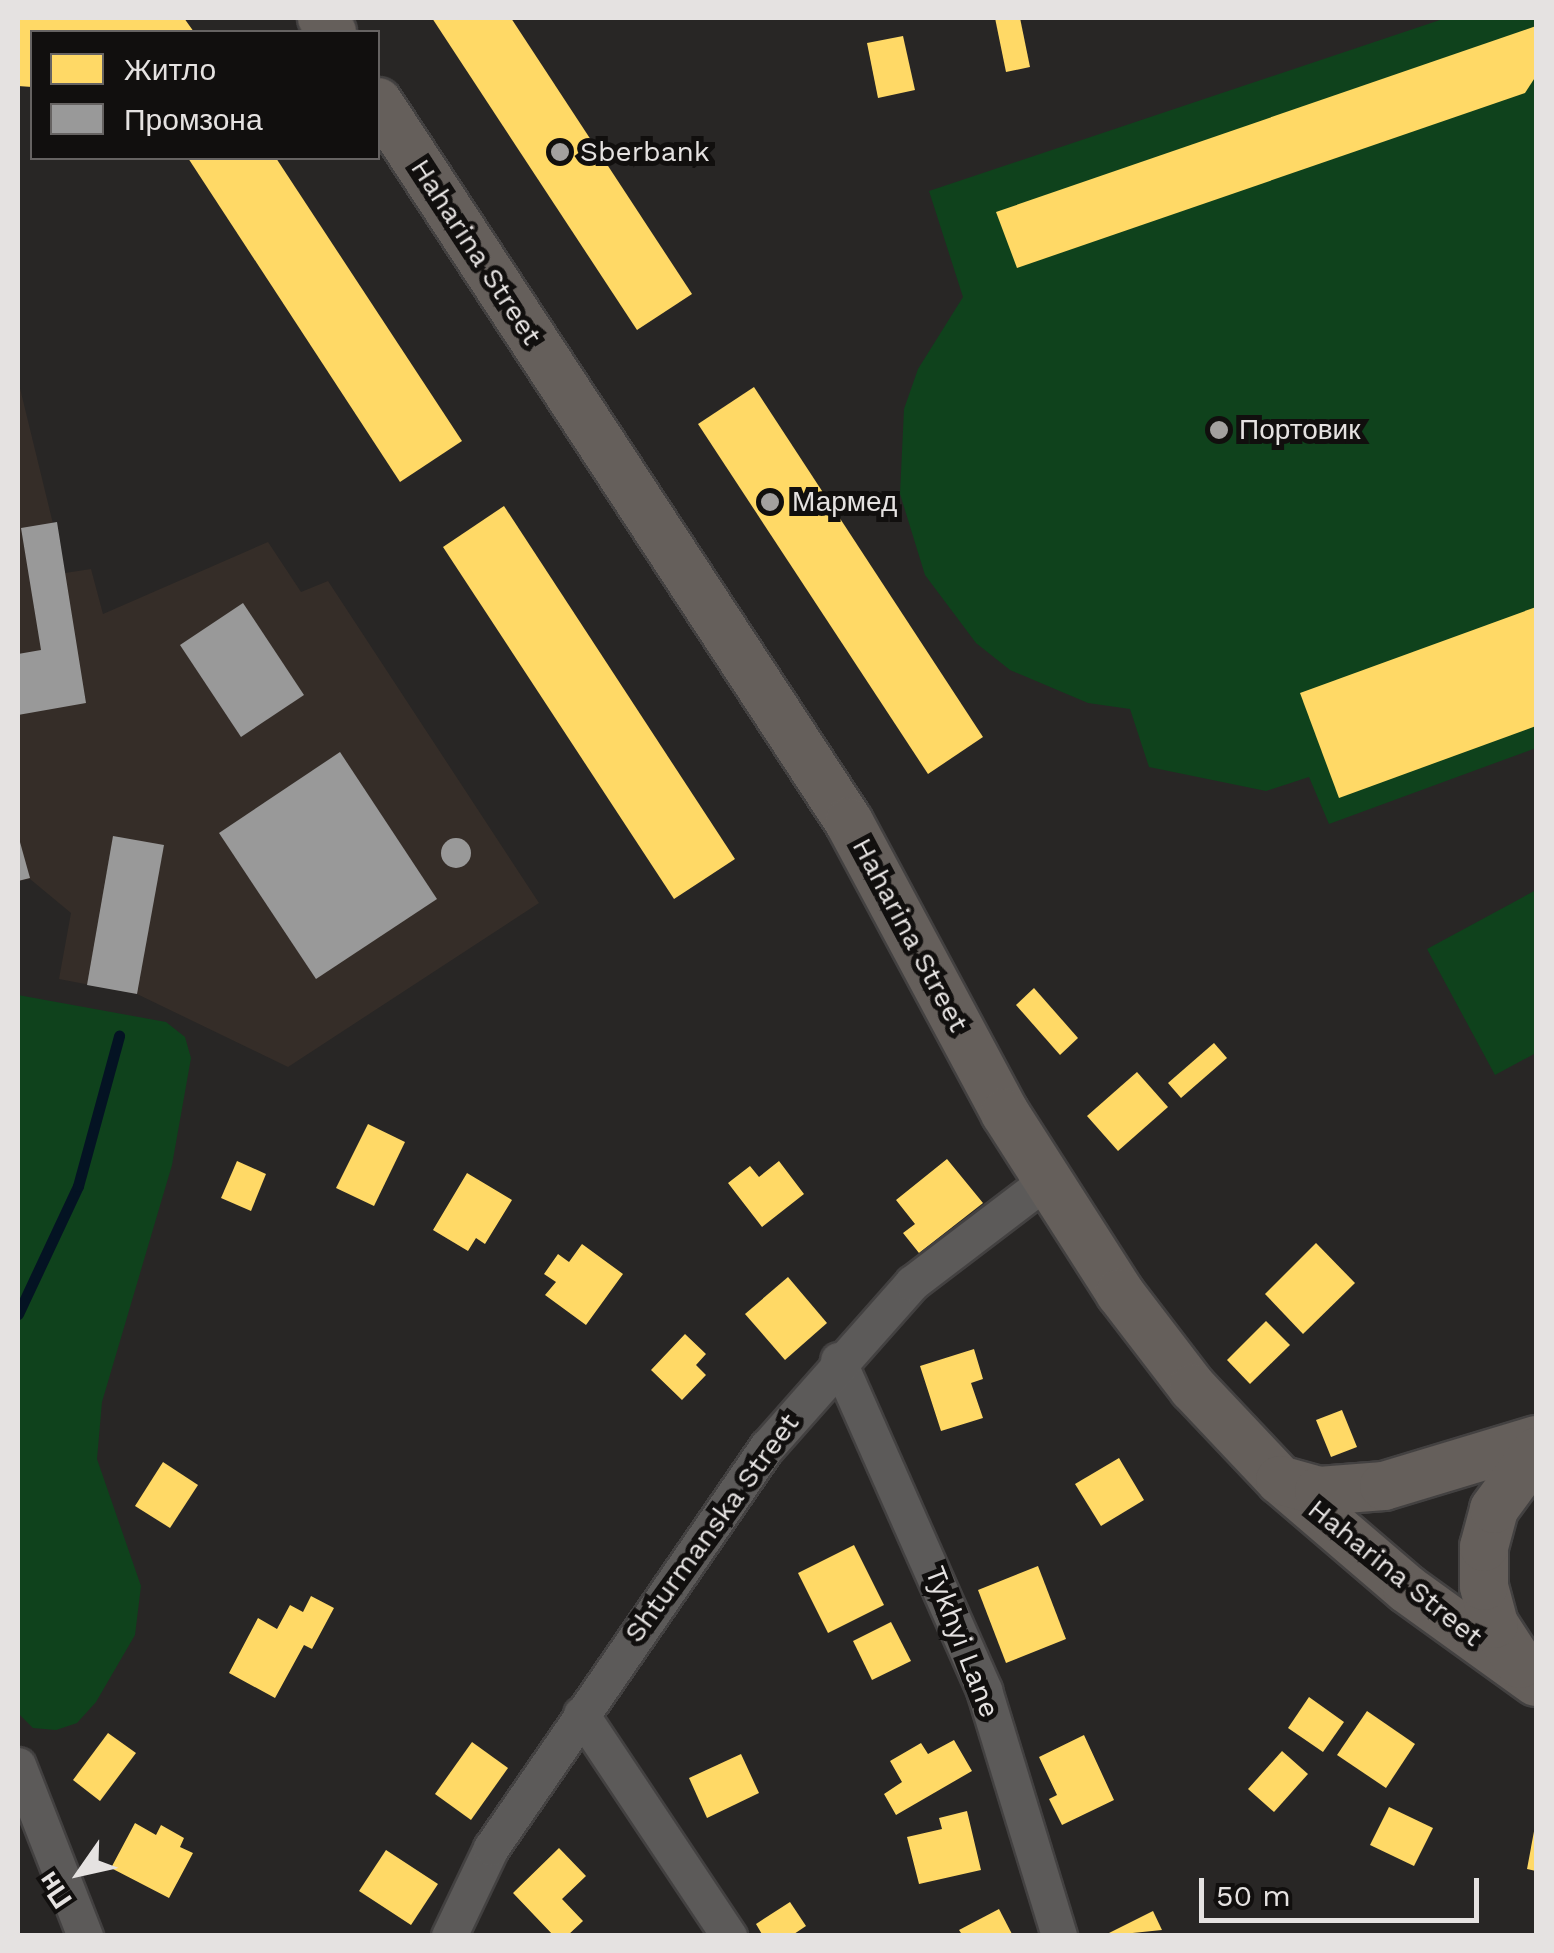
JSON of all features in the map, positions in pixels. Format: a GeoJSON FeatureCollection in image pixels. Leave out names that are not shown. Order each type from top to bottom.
{"type":"FeatureCollection","features":[{"type":"Feature","properties":{"kind":"street","name":"Haharina Street"},"geometry":{"type":"LineString","coordinates":[[380,105],[849,822],[1046,1181],[1162,1347],[1280,1480],[1407,1589],[1536,1682]]}},
{"type":"Feature","properties":{"kind":"street","name":"Shturmanska Street"},"geometry":{"type":"LineString","coordinates":[[449,1936],[491,1848],[756,1462],[838,1360],[912,1283],[1046,1181]]}},
{"type":"Feature","properties":{"kind":"street","name":"Tykhyi Lane"},"geometry":{"type":"LineString","coordinates":[[838,1360],[954,1612],[1059,1936]]}},
{"type":"Feature","properties":{"kind":"street"},"geometry":{"type":"LineString","coordinates":[[1280,1480],[1319,1490],[1384,1486],[1536,1440]]}},
{"type":"Feature","properties":{"kind":"street"},"geometry":{"type":"LineString","coordinates":[[1536,1452],[1494,1508],[1484,1547],[1484,1586],[1494,1624],[1536,1682]]}},
{"type":"Feature","properties":{"kind":"street"},"geometry":{"type":"LineString","coordinates":[[580,1714],[729,1936]]}},
{"type":"Feature","properties":{"kind":"street"},"geometry":{"type":"LineString","coordinates":[[18,1768],[84,1936]]}},
{"type":"Feature","properties":{"kind":"shaded area"},"geometry":{"type":"Polygon","coordinates":[[[18,380],[65,573],[91,569],[103,614],[268,542],[301,592],[328,581],[539,903],[288,1067],[137,994],[59,979],[71,913],[30,879],[18,881],[18,380]]]}},
{"type":"Feature","properties":{"kind":"green space","name":"Портовик"},"geometry":{"type":"Polygon","coordinates":[[[1446,18],[1536,18],[1536,748],[1329,824],[1309,777],[1266,791],[1149,767],[1130,709],[1088,703],[1010,670],[976,643],[925,575],[900,494],[904,409],[918,369],[963,297],[929,191],[1446,18]]]}},
{"type":"Feature","properties":{"kind":"green space"},"geometry":{"type":"Polygon","coordinates":[[[1536,890],[1536,1053],[1495,1075],[1427,949],[1536,890]]]}},
{"type":"Feature","properties":{"kind":"green space"},"geometry":{"type":"Polygon","coordinates":[[[18,995],[166,1022],[185,1037],[191,1058],[172,1165],[102,1402],[97,1459],[141,1586],[135,1635],[96,1702],[77,1723],[56,1730],[33,1728],[18,1713],[18,995]]]}},
{"type":"Feature","properties":{"kind":"building: Житло"},"geometry":{"type":"Polygon","coordinates":[[[18,18],[184,18],[193,30],[30,30],[30,87],[18,86],[18,18]]]}},
{"type":"Feature","properties":{"kind":"building: Житло"},"geometry":{"type":"Polygon","coordinates":[[[432,18],[511,18],[692,294],[637,330],[432,18]]]}},
{"type":"Feature","properties":{"kind":"building: Житло"},"geometry":{"type":"Polygon","coordinates":[[[995,18],[1020,18],[1030,67],[1006,72],[995,18]]]}},
{"type":"Feature","properties":{"kind":"building: Житло"},"geometry":{"type":"Polygon","coordinates":[[[1536,26],[1536,76],[1525,93],[1017,268],[996,212],[1536,26]]]}},
{"type":"Feature","properties":{"kind":"building: Житло"},"geometry":{"type":"Polygon","coordinates":[[[903,36],[915,90],[878,98],[867,43],[903,36]]]}},
{"type":"Feature","properties":{"kind":"building: Житло"},"geometry":{"type":"Polygon","coordinates":[[[189,160],[277,160],[462,441],[400,482],[189,160]]]}},
{"type":"Feature","properties":{"kind":"building: Житло"},"geometry":{"type":"Polygon","coordinates":[[[754,387],[983,737],[928,774],[698,424],[754,387]]]}},
{"type":"Feature","properties":{"kind":"building: Житло"},"geometry":{"type":"Polygon","coordinates":[[[504,506],[735,859],[674,899],[443,547],[504,506]]]}},
{"type":"Feature","properties":{"kind":"building: Житло"},"geometry":{"type":"Polygon","coordinates":[[[1536,607],[1536,726],[1339,798],[1300,693],[1536,607]]]}},
{"type":"Feature","properties":{"kind":"building: Житло"},"geometry":{"type":"Polygon","coordinates":[[[1034,988],[1078,1038],[1060,1055],[1016,1005],[1034,988]]]}},
{"type":"Feature","properties":{"kind":"building: Житло"},"geometry":{"type":"Polygon","coordinates":[[[1214,1043],[1227,1058],[1181,1098],[1168,1083],[1214,1043]]]}},
{"type":"Feature","properties":{"kind":"building: Житло"},"geometry":{"type":"Polygon","coordinates":[[[1137,1072],[1168,1107],[1118,1151],[1087,1116],[1137,1072]]]}},
{"type":"Feature","properties":{"kind":"building: Житло"},"geometry":{"type":"Polygon","coordinates":[[[368,1124],[405,1142],[374,1206],[336,1188],[368,1124]]]}},
{"type":"Feature","properties":{"kind":"building: Житло"},"geometry":{"type":"Polygon","coordinates":[[[947,1159],[983,1203],[919,1253],[903,1233],[915,1224],[896,1200],[947,1159]]]}},
{"type":"Feature","properties":{"kind":"building: Житло"},"geometry":{"type":"Polygon","coordinates":[[[237,1161],[266,1174],[251,1211],[221,1198],[237,1161]]]}},
{"type":"Feature","properties":{"kind":"building: Житло"},"geometry":{"type":"Polygon","coordinates":[[[779,1161],[804,1194],[762,1227],[728,1183],[750,1166],[759,1177],[779,1161]]]}},
{"type":"Feature","properties":{"kind":"building: Житло"},"geometry":{"type":"Polygon","coordinates":[[[467,1173],[512,1200],[485,1244],[476,1238],[468,1251],[433,1230],[467,1173]]]}},
{"type":"Feature","properties":{"kind":"building: Житло"},"geometry":{"type":"Polygon","coordinates":[[[1316,1243],[1355,1283],[1303,1334],[1265,1294],[1316,1243]]]}},
{"type":"Feature","properties":{"kind":"building: Житло"},"geometry":{"type":"Polygon","coordinates":[[[582,1244],[623,1274],[586,1325],[545,1295],[556,1282],[544,1274],[558,1254],[569,1262],[582,1244]]]}},
{"type":"Feature","properties":{"kind":"building: Житло"},"geometry":{"type":"Polygon","coordinates":[[[788,1277],[827,1323],[785,1360],[745,1314],[788,1277]]]}},
{"type":"Feature","properties":{"kind":"building: Житло"},"geometry":{"type":"Polygon","coordinates":[[[1266,1321],[1290,1345],[1250,1384],[1227,1360],[1266,1321]]]}},
{"type":"Feature","properties":{"kind":"building: Житло"},"geometry":{"type":"Polygon","coordinates":[[[685,1334],[706,1354],[696,1365],[706,1375],[682,1400],[651,1370],[685,1334]]]}},
{"type":"Feature","properties":{"kind":"building: Житло"},"geometry":{"type":"Polygon","coordinates":[[[974,1349],[983,1379],[971,1383],[983,1418],[941,1431],[920,1366],[974,1349]]]}},
{"type":"Feature","properties":{"kind":"building: Житло"},"geometry":{"type":"Polygon","coordinates":[[[1342,1410],[1357,1447],[1331,1457],[1316,1420],[1342,1410]]]}},
{"type":"Feature","properties":{"kind":"building: Житло"},"geometry":{"type":"Polygon","coordinates":[[[1119,1458],[1144,1500],[1101,1526],[1075,1484],[1119,1458]]]}},
{"type":"Feature","properties":{"kind":"building: Житло"},"geometry":{"type":"Polygon","coordinates":[[[163,1462],[198,1485],[170,1528],[135,1506],[163,1462]]]}},
{"type":"Feature","properties":{"kind":"building: Житло"},"geometry":{"type":"Polygon","coordinates":[[[854,1545],[884,1605],[828,1633],[798,1573],[854,1545]]]}},
{"type":"Feature","properties":{"kind":"building: Житло"},"geometry":{"type":"Polygon","coordinates":[[[1038,1566],[1066,1639],[1006,1663],[978,1590],[1038,1566]]]}},
{"type":"Feature","properties":{"kind":"building: Житло"},"geometry":{"type":"Polygon","coordinates":[[[311,1596],[334,1608],[312,1649],[304,1645],[275,1698],[229,1673],[258,1618],[277,1629],[290,1605],[303,1612],[311,1596]]]}},
{"type":"Feature","properties":{"kind":"building: Житло"},"geometry":{"type":"Polygon","coordinates":[[[891,1622],[911,1661],[872,1680],[853,1641],[891,1622]]]}},
{"type":"Feature","properties":{"kind":"building: Житло"},"geometry":{"type":"Polygon","coordinates":[[[1309,1697],[1344,1722],[1323,1752],[1288,1728],[1309,1697]]]}},
{"type":"Feature","properties":{"kind":"building: Житло"},"geometry":{"type":"Polygon","coordinates":[[[1367,1711],[1415,1744],[1386,1788],[1337,1755],[1367,1711]]]}},
{"type":"Feature","properties":{"kind":"building: Житло"},"geometry":{"type":"Polygon","coordinates":[[[108,1733],[136,1753],[100,1801],[73,1780],[108,1733]]]}},
{"type":"Feature","properties":{"kind":"building: Житло"},"geometry":{"type":"Polygon","coordinates":[[[1084,1735],[1114,1800],[1062,1825],[1049,1799],[1057,1795],[1039,1757],[1084,1735]]]}},
{"type":"Feature","properties":{"kind":"building: Житло"},"geometry":{"type":"Polygon","coordinates":[[[954,1740],[972,1771],[896,1815],[884,1794],[902,1782],[890,1761],[921,1743],[928,1754],[954,1740]]]}},
{"type":"Feature","properties":{"kind":"building: Житло"},"geometry":{"type":"Polygon","coordinates":[[[472,1742],[508,1768],[471,1820],[435,1794],[472,1742]]]}},
{"type":"Feature","properties":{"kind":"building: Житло"},"geometry":{"type":"Polygon","coordinates":[[[1282,1751],[1308,1774],[1274,1812],[1248,1789],[1282,1751]]]}},
{"type":"Feature","properties":{"kind":"building: Житло"},"geometry":{"type":"Polygon","coordinates":[[[741,1754],[759,1793],[707,1818],[689,1778],[741,1754]]]}},
{"type":"Feature","properties":{"kind":"building: Житло"},"geometry":{"type":"Polygon","coordinates":[[[1389,1807],[1433,1828],[1414,1866],[1370,1845],[1389,1807]]]}},
{"type":"Feature","properties":{"kind":"building: Житло"},"geometry":{"type":"Polygon","coordinates":[[[967,1811],[981,1870],[919,1884],[907,1837],[942,1829],[939,1818],[967,1811]]]}},
{"type":"Feature","properties":{"kind":"building: Житло"},"geometry":{"type":"Polygon","coordinates":[[[135,1823],[156,1835],[161,1825],[184,1838],[180,1847],[193,1853],[169,1898],[111,1868],[135,1823]]]}},
{"type":"Feature","properties":{"kind":"building: Житло"},"geometry":{"type":"Polygon","coordinates":[[[1536,1826],[1536,1871],[1527,1869],[1536,1826]]]}},
{"type":"Feature","properties":{"kind":"building: Житло"},"geometry":{"type":"Polygon","coordinates":[[[559,1848],[586,1876],[562,1899],[583,1921],[567,1936],[554,1936],[513,1893],[559,1848]]]}},
{"type":"Feature","properties":{"kind":"building: Житло"},"geometry":{"type":"Polygon","coordinates":[[[386,1850],[438,1884],[411,1925],[359,1891],[386,1850]]]}},
{"type":"Feature","properties":{"kind":"building: Житло"},"geometry":{"type":"Polygon","coordinates":[[[790,1902],[806,1926],[791,1936],[763,1936],[756,1924],[790,1902]]]}},
{"type":"Feature","properties":{"kind":"building: Житло"},"geometry":{"type":"Polygon","coordinates":[[[999,1909],[1013,1936],[963,1936],[959,1930],[999,1909]]]}},
{"type":"Feature","properties":{"kind":"building: Житло"},"geometry":{"type":"Polygon","coordinates":[[[1153,1911],[1162,1930],[1103,1936],[1153,1911]]]}},
{"type":"Feature","properties":{"kind":"building: Промзона"},"geometry":{"type":"Polygon","coordinates":[[[57,522],[86,703],[18,715],[18,654],[41,650],[21,528],[57,522]]]}},
{"type":"Feature","properties":{"kind":"building: Промзона"},"geometry":{"type":"Polygon","coordinates":[[[243,603],[304,695],[241,737],[180,645],[243,603]]]}},
{"type":"Feature","properties":{"kind":"building: Промзона"},"geometry":{"type":"Polygon","coordinates":[[[340,752],[437,899],[316,979],[219,833],[340,752]]]}},
{"type":"Feature","properties":{"kind":"building: Промзона"},"geometry":{"type":"Polygon","coordinates":[[[18,835],[30,878],[18,881],[18,835]]]}},
{"type":"Feature","properties":{"kind":"building: Промзона"},"geometry":{"type":"Polygon","coordinates":[[[113,836],[164,845],[137,994],[87,985],[113,836]]]}},
{"type":"Feature","properties":{"kind":"building: Промзона"},"geometry":{"type":"Polygon","coordinates":[[[456,838],[470,847],[471,853],[462,867],[456,868],[442,859],[441,853],[450,839],[456,838]]]}},
{"type":"Feature","properties":{"kind":"waterway"},"geometry":{"type":"LineString","coordinates":[[18,1314],[78,1186],[119,1036]]}},
{"type":"Feature","properties":{"kind":"place","name":"Sberbank"},"geometry":{"type":"Point","coordinates":[560,152]}},
{"type":"Feature","properties":{"kind":"place","name":"Портовик"},"geometry":{"type":"Point","coordinates":[1219,430]}},
{"type":"Feature","properties":{"kind":"place","name":"Мармед"},"geometry":{"type":"Point","coordinates":[770,502]}}]}
